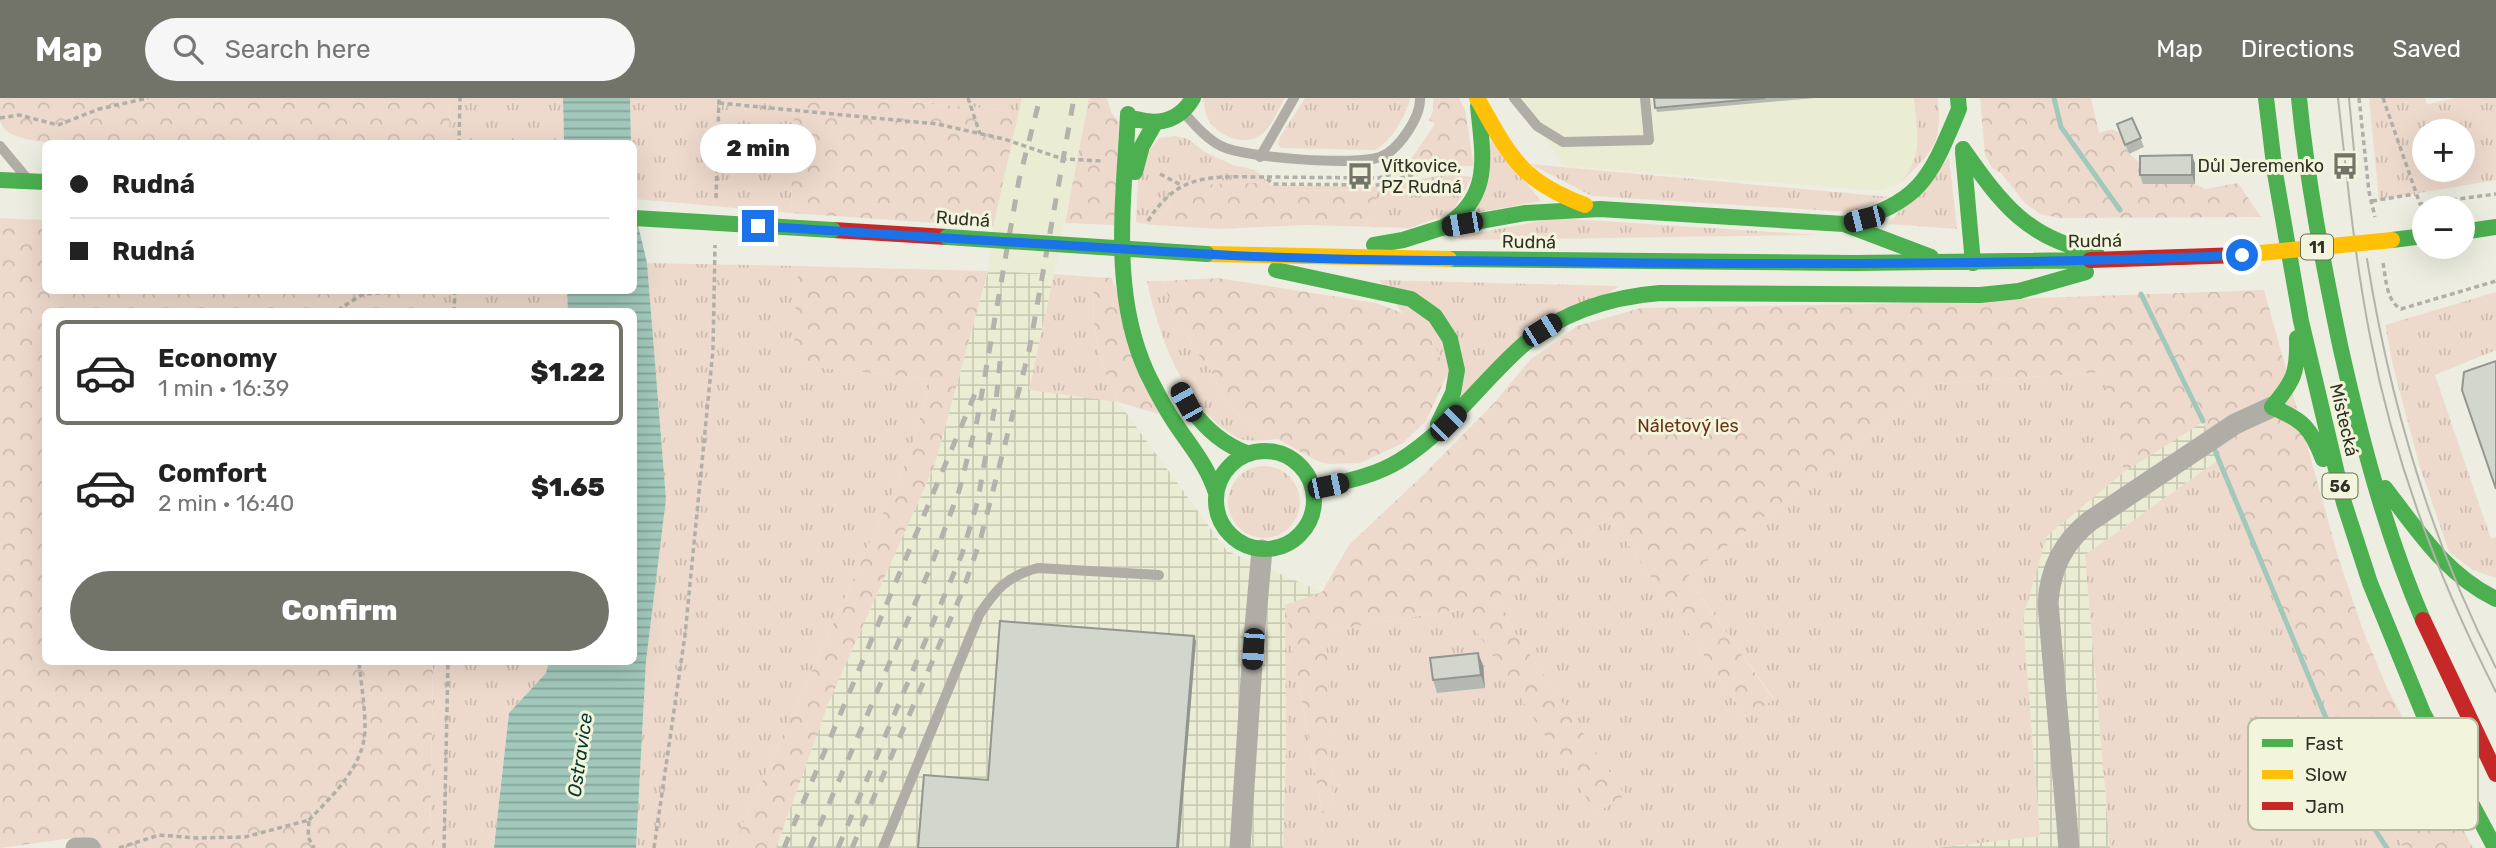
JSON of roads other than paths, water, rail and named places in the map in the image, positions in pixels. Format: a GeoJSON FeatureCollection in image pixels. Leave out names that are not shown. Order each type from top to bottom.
{"type":"FeatureCollection","features":[{"type":"Feature","properties":{"kind":"main road"},"geometry":{"type":"LineString","coordinates":[[1116,98],[1128,114],[1145,122],[1155,123],[1165,122],[1183,112],[1193,98]]}},
{"type":"Feature","properties":{"kind":"main road"},"geometry":{"type":"LineString","coordinates":[[1441,228],[1460,217],[1472,202],[1480,172],[1481,133],[1477,98]]}},
{"type":"Feature","properties":{"kind":"main road"},"geometry":{"type":"LineString","coordinates":[[1477,98],[1514,160],[1531,179],[1553,193],[1600,209]]}},
{"type":"Feature","properties":{"kind":"main road","name":"Místecká"},"geometry":{"type":"LineString","coordinates":[[2266,98],[2275,173],[2294,281],[2344,503],[2371,583],[2426,718]]}},
{"type":"Feature","properties":{"kind":"main road","name":"Místecká"},"geometry":{"type":"LineString","coordinates":[[2299,98],[2313,205],[2344,368],[2368,468],[2397,554],[2430,638],[2469,718]]}},
{"type":"Feature","properties":{"kind":"main road"},"geometry":{"type":"LineString","coordinates":[[1844,224],[1882,213],[1903,202],[1917,190],[1933,167],[1958,103]]}},
{"type":"Feature","properties":{"kind":"main road"},"geometry":{"type":"LineString","coordinates":[[1958,103],[1973,263]]}},
{"type":"Feature","properties":{"kind":"main road"},"geometry":{"type":"LineString","coordinates":[[1128,114],[1135,244],[1142,293]]}},
{"type":"Feature","properties":{"kind":"main road"},"geometry":{"type":"LineString","coordinates":[[1155,123],[1131,161],[1122,277],[1140,357],[1167,410],[1198,450],[1210,471],[1216,493],[1216,508],[1224,528],[1241,543],[1262,550],[1287,545],[1306,529],[1315,505],[1313,489],[1305,470],[1289,457],[1269,451],[1249,454],[1232,449],[1215,438],[1180,391]]}},
{"type":"Feature","properties":{"kind":"main road"},"geometry":{"type":"LineString","coordinates":[[1963,149],[1994,194],[2025,222],[2064,245],[2128,260]]}},
{"type":"Feature","properties":{"kind":"main road"},"geometry":{"type":"LineString","coordinates":[[0,180],[37,181]]}},
{"type":"Feature","properties":{"kind":"main road"},"geometry":{"type":"LineString","coordinates":[[1286,256],[1404,240],[1441,228],[1526,213],[1600,209],[1844,224],[1947,263]]}},
{"type":"Feature","properties":{"kind":"main road","name":"Rudná"},"geometry":{"type":"LineString","coordinates":[[637,218],[1207,254],[1688,265],[2128,260],[2242,255],[2412,238]]}},
{"type":"Feature","properties":{"kind":"main road"},"geometry":{"type":"LineString","coordinates":[[2475,230],[2496,228]]}},
{"type":"Feature","properties":{"kind":"main road"},"geometry":{"type":"LineString","coordinates":[[1207,254],[1412,299],[1435,316],[1450,339],[1457,370],[1454,393],[1430,437]]}},
{"type":"Feature","properties":{"kind":"main road"},"geometry":{"type":"LineString","coordinates":[[1313,489],[1377,472],[1400,461],[1448,423],[1510,358],[1534,337],[1578,310],[1613,299],[1660,293],[1980,295],[2019,291],[2128,260]]}},
{"type":"Feature","properties":{"kind":"main road"},"geometry":{"type":"LineString","coordinates":[[2294,281],[2299,368],[2296,379],[2272,407],[2303,419],[2315,440],[2371,583]]}},
{"type":"Feature","properties":{"kind":"main road"},"geometry":{"type":"LineString","coordinates":[[1216,493],[1227,469],[1249,454]]}},
{"type":"Feature","properties":{"kind":"main road"},"geometry":{"type":"LineString","coordinates":[[2368,468],[2450,569],[2473,588],[2496,599]]}},
{"type":"Feature","properties":{"kind":"main road","name":"Místecká"},"geometry":{"type":"LineString","coordinates":[[2478,737],[2496,774]]}},
{"type":"Feature","properties":{"kind":"main road","name":"Místecká"},"geometry":{"type":"LineString","coordinates":[[2478,816],[2495,848]]}},
{"type":"Feature","properties":{"kind":"street"},"geometry":{"type":"LineString","coordinates":[[2069,848],[2049,621],[2049,584],[2057,560],[2073,536],[2090,521],[2235,424],[2272,407]]}},
{"type":"Feature","properties":{"kind":"street"},"geometry":{"type":"LineString","coordinates":[[1240,848],[1262,550]]}},
{"type":"Feature","properties":{"kind":"street"},"geometry":{"type":"LineString","coordinates":[[76,848],[90,848]]}},
{"type":"Feature","properties":{"kind":"lane"},"geometry":{"type":"LineString","coordinates":[[1260,157],[1294,98]]}},
{"type":"Feature","properties":{"kind":"lane"},"geometry":{"type":"LineString","coordinates":[[1183,112],[1201,131],[1221,146],[1260,157],[1361,161],[1381,157],[1399,145],[1418,112],[1420,98]]}},
{"type":"Feature","properties":{"kind":"lane"},"geometry":{"type":"LineString","coordinates":[[1514,98],[1538,126],[1563,142],[1649,140],[1645,98]]}},
{"type":"Feature","properties":{"kind":"lane"},"geometry":{"type":"LineString","coordinates":[[0,146],[37,181]]}},
{"type":"Feature","properties":{"kind":"lane"},"geometry":{"type":"LineString","coordinates":[[883,848],[979,615],[1002,584],[1021,572],[1038,568],[1159,575]]}},
{"type":"Feature","properties":{"kind":"water"},"geometry":{"type":"Polygon","coordinates":[[[563,98],[630,98],[631,140],[564,140],[563,98]]]}},
{"type":"Feature","properties":{"kind":"water","name":"Ostravice"},"geometry":{"type":"Polygon","coordinates":[[[637,221],[647,263],[666,499],[646,661],[636,848],[494,848],[509,713],[546,673],[548,665],[637,665],[637,308],[568,308],[567,294],[637,294],[637,221]]]}},
{"type":"Feature","properties":{"kind":"waterway"},"geometry":{"type":"LineString","coordinates":[[2054,98],[2061,127],[2120,210]]}},
{"type":"Feature","properties":{"kind":"waterway"},"geometry":{"type":"LineString","coordinates":[[2141,294],[2203,421]]}},
{"type":"Feature","properties":{"kind":"waterway"},"geometry":{"type":"LineString","coordinates":[[2213,446],[2326,718]]}},
{"type":"Feature","properties":{"kind":"waterway"},"geometry":{"type":"LineString","coordinates":[[2375,830],[2387,848]]}},
{"type":"Feature","properties":{"kind":"tram line"},"geometry":{"type":"LineString","coordinates":[[2338,98],[2360,281],[2381,387],[2421,521],[2456,607],[2496,692]]}},
{"type":"Feature","properties":{"kind":"tram line"},"geometry":{"type":"LineString","coordinates":[[2349,98],[2355,162]]}},
{"type":"Feature","properties":{"kind":"tram line"},"geometry":{"type":"LineString","coordinates":[[2367,259],[2388,366],[2415,469],[2451,570],[2496,668]]}},
{"type":"Feature","properties":{"kind":"railway"},"geometry":{"type":"LineString","coordinates":[[810,848],[931,566],[959,491],[977,421],[1019,180],[1040,98]]}},
{"type":"Feature","properties":{"kind":"railway"},"geometry":{"type":"LineString","coordinates":[[852,848],[963,590],[980,541],[1029,351],[1074,98]]}},
{"type":"Feature","properties":{"kind":"railway"},"geometry":{"type":"LineString","coordinates":[[838,848],[962,554],[978,500],[996,401],[1001,353]]}},
{"type":"Feature","properties":{"kind":"railway"},"geometry":{"type":"LineString","coordinates":[[784,848],[977,389]]}},
{"type":"Feature","properties":{"kind":"place","name":"Důl Jeremenko"},"geometry":{"type":"Point","coordinates":[2345,166]}},
{"type":"Feature","properties":{"kind":"place","name":"Vítkovice, PZ Rudná"},"geometry":{"type":"Point","coordinates":[1360,176]}},
{"type":"Feature","properties":{"kind":"park label","name":"Náletový les"},"geometry":{"type":"Point","coordinates":[1688,426]}}]}
